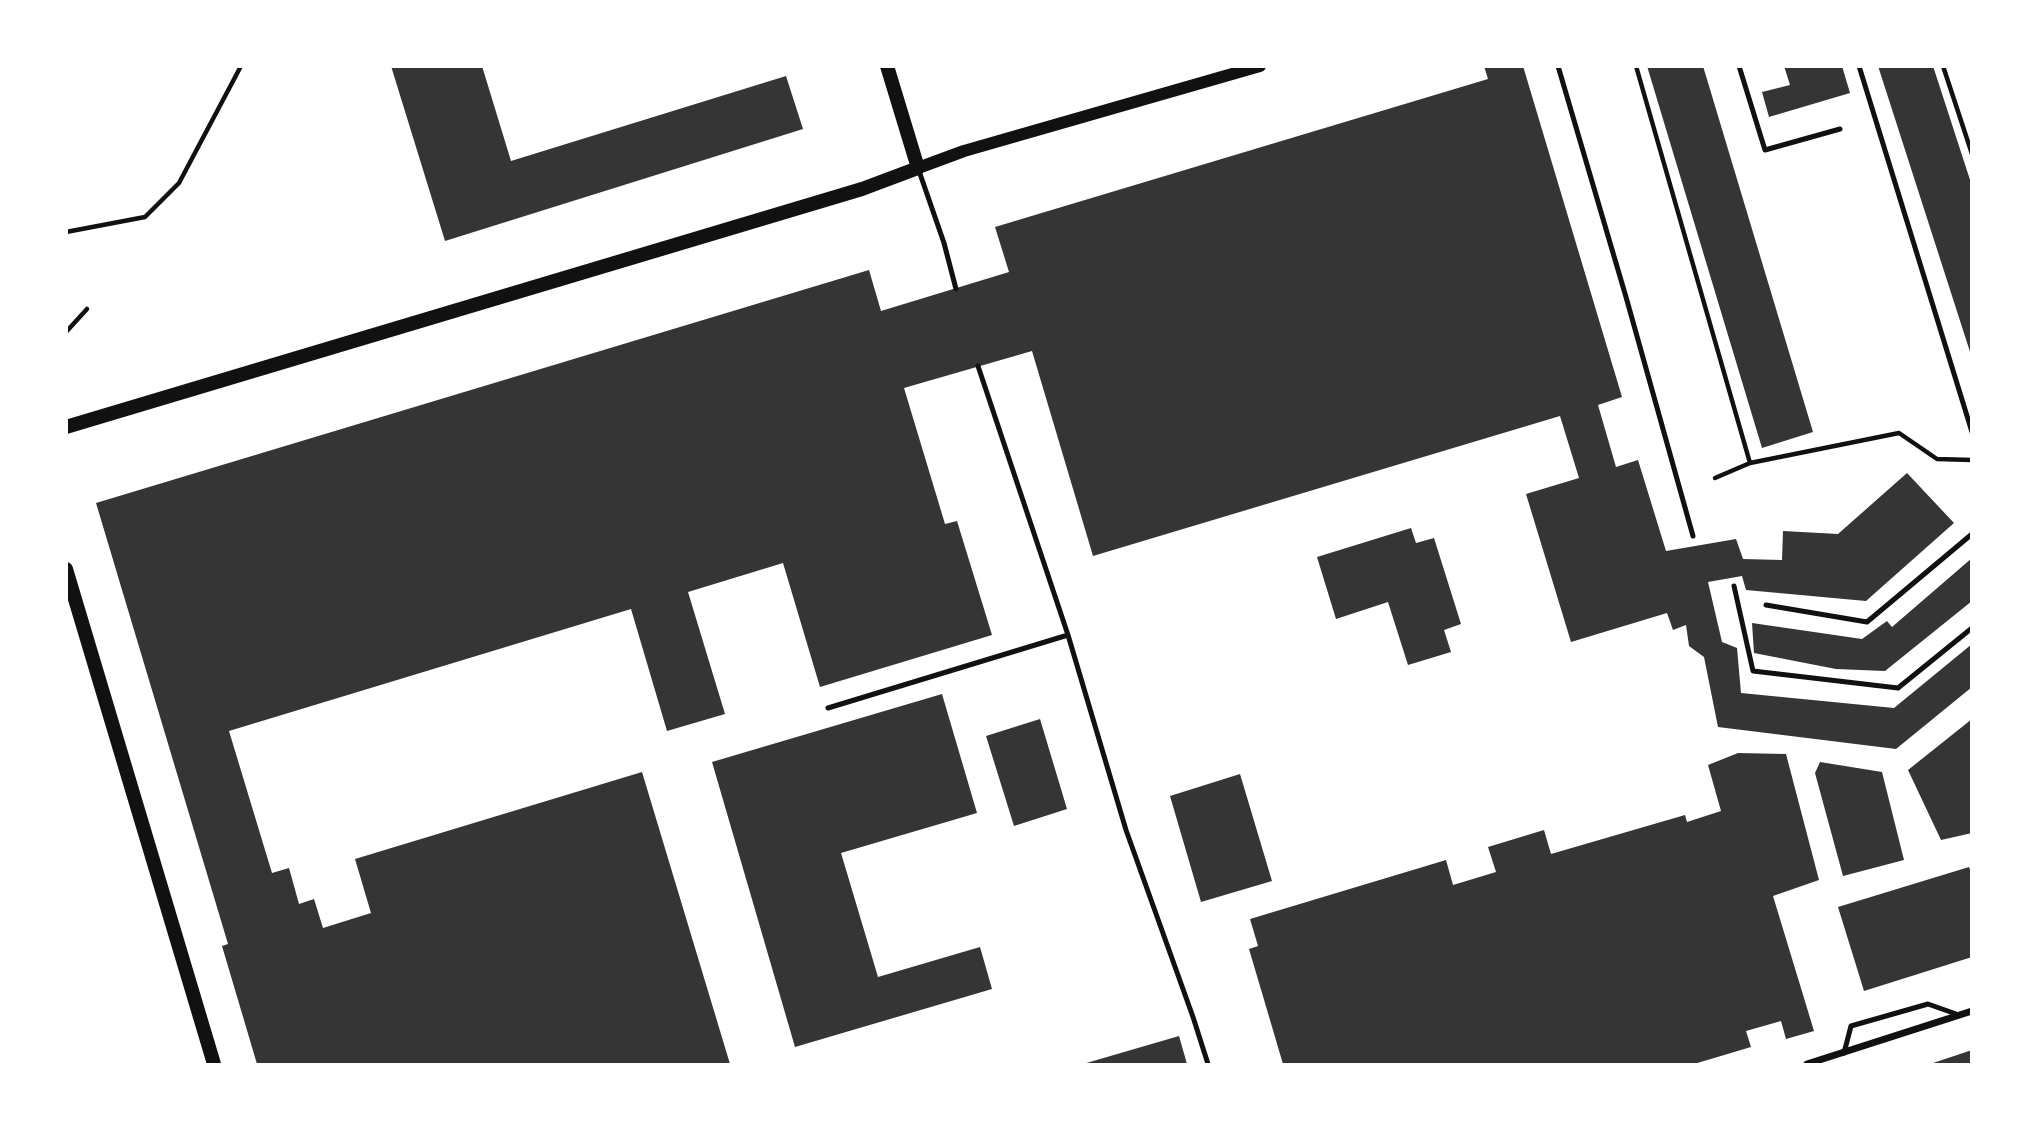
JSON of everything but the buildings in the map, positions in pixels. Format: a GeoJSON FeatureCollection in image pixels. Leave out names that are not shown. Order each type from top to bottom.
{"type":"FeatureCollection","features":[{"type":"Feature","properties":{"kind":"main road"},"geometry":{"type":"LineString","coordinates":[[66,427],[862,189],[918,169],[887,66]]}},
{"type":"Feature","properties":{"kind":"main road"},"geometry":{"type":"LineString","coordinates":[[66,569],[214,1065]]}},
{"type":"Feature","properties":{"kind":"street"},"geometry":{"type":"LineString","coordinates":[[918,169],[964,151],[1260,66]]}},
{"type":"Feature","properties":{"kind":"street"},"geometry":{"type":"LineString","coordinates":[[1807,1065],[1972,1011]]}},
{"type":"Feature","properties":{"kind":"lane"},"geometry":{"type":"LineString","coordinates":[[1558,66],[1693,536]]}},
{"type":"Feature","properties":{"kind":"lane"},"geometry":{"type":"LineString","coordinates":[[1739,66],[1765,150],[1840,129]]}},
{"type":"Feature","properties":{"kind":"lane"},"geometry":{"type":"LineString","coordinates":[[1859,66],[1972,432]]}},
{"type":"Feature","properties":{"kind":"lane"},"geometry":{"type":"LineString","coordinates":[[918,169],[944,243],[956,289]]}},
{"type":"Feature","properties":{"kind":"lane"},"geometry":{"type":"LineString","coordinates":[[978,366],[1068,635],[1126,830],[1208,1065]]}},
{"type":"Feature","properties":{"kind":"lane"},"geometry":{"type":"LineString","coordinates":[[1766,606],[1867,622],[1972,534]]}},
{"type":"Feature","properties":{"kind":"lane"},"geometry":{"type":"LineString","coordinates":[[1734,586],[1754,671],[1898,688],[1972,628]]}},
{"type":"Feature","properties":{"kind":"lane"},"geometry":{"type":"LineString","coordinates":[[828,708],[1068,635]]}},
{"type":"Feature","properties":{"kind":"lane"},"geometry":{"type":"LineString","coordinates":[[1844,1053],[1851,1027],[1928,1004],[1959,1015]]}},
{"type":"Feature","properties":{"kind":"path"},"geometry":{"type":"LineString","coordinates":[[66,232],[145,217],[179,183],[241,66]]}},
{"type":"Feature","properties":{"kind":"path"},"geometry":{"type":"LineString","coordinates":[[1636,66],[1750,463]]}},
{"type":"Feature","properties":{"kind":"path"},"geometry":{"type":"LineString","coordinates":[[1943,66],[1972,154]]}},
{"type":"Feature","properties":{"kind":"path"},"geometry":{"type":"LineString","coordinates":[[66,332],[87,309]]}},
{"type":"Feature","properties":{"kind":"path"},"geometry":{"type":"LineString","coordinates":[[1715,478],[1750,463],[1899,433],[1937,460],[1972,460]]}}]}
